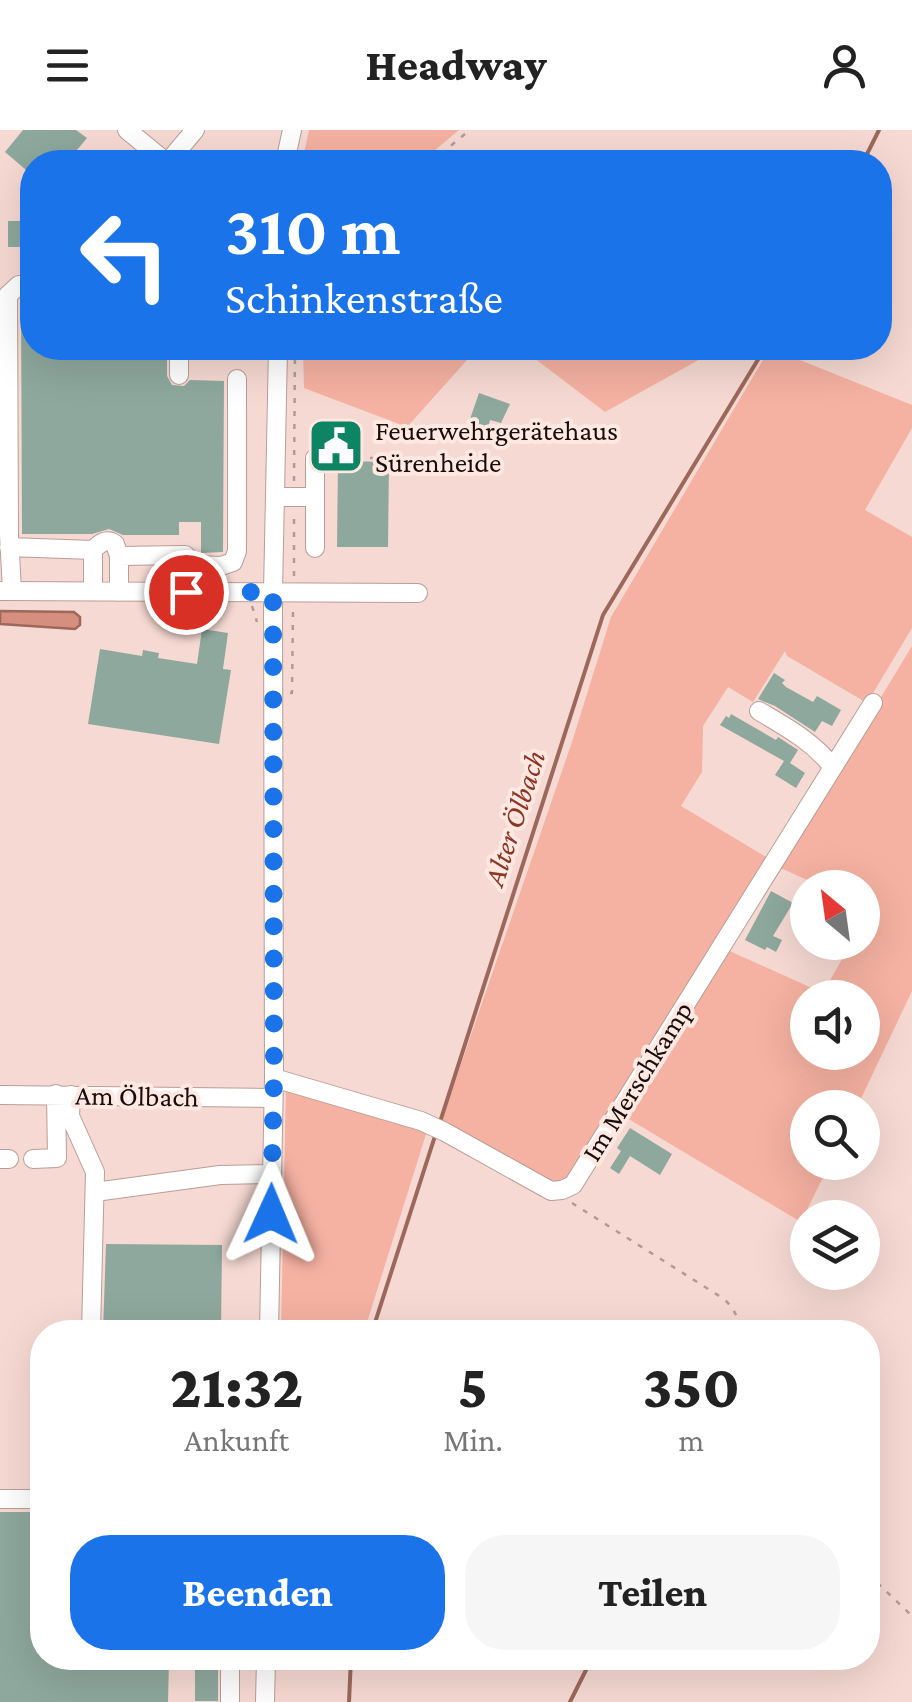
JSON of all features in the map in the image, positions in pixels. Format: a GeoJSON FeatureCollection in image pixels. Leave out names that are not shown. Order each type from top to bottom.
{"type":"FeatureCollection","features":[{"type":"Feature","properties":{"kind":"street"},"geometry":{"type":"LineString","coordinates":[[127,130],[153,150]]}},
{"type":"Feature","properties":{"kind":"street"},"geometry":{"type":"LineString","coordinates":[[178,150],[194,130]]}},
{"type":"Feature","properties":{"kind":"street"},"geometry":{"type":"LineString","coordinates":[[20,284],[8,294],[10,547],[6,591],[418,593]]}},
{"type":"Feature","properties":{"kind":"street"},"geometry":{"type":"LineString","coordinates":[[178,360],[179,375]]}},
{"type":"Feature","properties":{"kind":"street"},"geometry":{"type":"LineString","coordinates":[[269,1320],[274,1078],[273,592],[285,497],[279,360]]}},
{"type":"Feature","properties":{"kind":"street"},"geometry":{"type":"LineString","coordinates":[[119,556],[185,555],[196,564],[233,562],[237,551],[236,379]]}},
{"type":"Feature","properties":{"kind":"street"},"geometry":{"type":"LineString","coordinates":[[314,458],[315,548]]}},
{"type":"Feature","properties":{"kind":"street"},"geometry":{"type":"LineString","coordinates":[[285,497],[315,497]]}},
{"type":"Feature","properties":{"kind":"street"},"geometry":{"type":"LineString","coordinates":[[94,592],[94,550],[101,542],[111,541],[119,556],[118,592]]}},
{"type":"Feature","properties":{"kind":"street"},"geometry":{"type":"LineString","coordinates":[[10,547],[94,550]]}},
{"type":"Feature","properties":{"kind":"street","name":"Im Merschkamp"},"geometry":{"type":"LineString","coordinates":[[562,1190],[573,1185],[873,703]]}},
{"type":"Feature","properties":{"kind":"street"},"geometry":{"type":"LineString","coordinates":[[758,711],[804,738],[832,766]]}},
{"type":"Feature","properties":{"kind":"street"},"geometry":{"type":"LineString","coordinates":[[274,1078],[421,1122],[551,1190],[562,1190]]}},
{"type":"Feature","properties":{"kind":"street","name":"Am Ölbach"},"geometry":{"type":"LineString","coordinates":[[2,1089],[64,1095],[273,1098]]}},
{"type":"Feature","properties":{"kind":"street"},"geometry":{"type":"LineString","coordinates":[[34,1158],[57,1158],[64,1095]]}},
{"type":"Feature","properties":{"kind":"street"},"geometry":{"type":"LineString","coordinates":[[64,1095],[95,1172],[92,1320]]}},
{"type":"Feature","properties":{"kind":"street"},"geometry":{"type":"LineString","coordinates":[[95,1192],[220,1175],[272,1174]]}},
{"type":"Feature","properties":{"kind":"street"},"geometry":{"type":"LineString","coordinates":[[0,1498],[30,1499]]}},
{"type":"Feature","properties":{"kind":"street"},"geometry":{"type":"LineString","coordinates":[[230,1670],[230,1702]]}},
{"type":"Feature","properties":{"kind":"street"},"geometry":{"type":"LineString","coordinates":[[265,1702],[266,1670]]}},
{"type":"Feature","properties":{"kind":"path"},"geometry":{"type":"LineString","coordinates":[[446,150],[470,130]]}},
{"type":"Feature","properties":{"kind":"path"},"geometry":{"type":"LineString","coordinates":[[274,693],[292,693],[294,593],[285,497],[295,360]]}},
{"type":"Feature","properties":{"kind":"path"},"geometry":{"type":"LineString","coordinates":[[314,458],[405,458]]}},
{"type":"Feature","properties":{"kind":"path"},"geometry":{"type":"LineString","coordinates":[[562,1190],[565,1198],[724,1299],[739,1320]]}},
{"type":"Feature","properties":{"kind":"path"},"geometry":{"type":"LineString","coordinates":[[880,1585],[912,1616]]}},
{"type":"Feature","properties":{"kind":"shaded area"},"geometry":{"type":"Polygon","coordinates":[[[309,130],[459,130],[435,150],[305,150],[309,130]]]}},
{"type":"Feature","properties":{"kind":"shaded area"},"geometry":{"type":"Polygon","coordinates":[[[303,360],[467,360],[407,427],[304,388],[303,360]]]}},
{"type":"Feature","properties":{"kind":"shaded area"},"geometry":{"type":"Polygon","coordinates":[[[537,360],[698,360],[605,412],[537,360]]]}},
{"type":"Feature","properties":{"kind":"shaded area"},"geometry":{"type":"Polygon","coordinates":[[[763,360],[800,360],[912,405],[912,428],[865,510],[912,537],[912,628],[867,703],[787,656],[785,651],[753,702],[728,687],[703,726],[702,772],[681,806],[771,860],[570,1180],[553,1186],[441,1122],[611,617],[763,360]]]}},
{"type":"Feature","properties":{"kind":"shaded area"},"geometry":{"type":"Polygon","coordinates":[[[0,611],[74,612],[80,617],[80,625],[75,629],[0,624],[0,611]]]}},
{"type":"Feature","properties":{"kind":"shaded area"},"geometry":{"type":"Polygon","coordinates":[[[912,646],[912,991],[880,1058],[880,980],[830,980],[841,960],[880,960],[880,870],[790,872],[776,866],[912,646]]]}},
{"type":"Feature","properties":{"kind":"shaded area"},"geometry":{"type":"Polygon","coordinates":[[[725,949],[794,980],[790,980],[790,1070],[875,1070],[865,1090],[790,1090],[790,1180],[822,1180],[812,1200],[790,1200],[790,1215],[622,1115],[725,949]]]}},
{"type":"Feature","properties":{"kind":"shaded area"},"geometry":{"type":"Polygon","coordinates":[[[286,1088],[427,1131],[368,1320],[281,1320],[286,1088]]]}},
{"type":"Feature","properties":{"kind":"building"},"geometry":{"type":"Polygon","coordinates":[[[23,130],[76,130],[87,138],[77,150],[20,150],[20,165],[5,152],[23,130]]]}},
{"type":"Feature","properties":{"kind":"building"},"geometry":{"type":"Polygon","coordinates":[[[8,221],[20,221],[20,247],[8,247],[8,221]]]}},
{"type":"Feature","properties":{"kind":"building"},"geometry":{"type":"Polygon","coordinates":[[[21,360],[167,360],[167,376],[172,385],[184,386],[190,380],[224,381],[223,552],[201,553],[201,522],[179,522],[179,535],[123,535],[109,529],[92,534],[22,534],[21,360]]]}},
{"type":"Feature","properties":{"kind":"building"},"geometry":{"type":"Polygon","coordinates":[[[479,393],[510,404],[501,423],[490,420],[488,428],[469,422],[479,393]]]}},
{"type":"Feature","properties":{"kind":"building"},"geometry":{"type":"Polygon","coordinates":[[[338,461],[389,462],[388,547],[337,547],[338,461]]]}},
{"type":"Feature","properties":{"kind":"building"},"geometry":{"type":"Polygon","coordinates":[[[202,629],[228,633],[223,669],[231,670],[219,744],[88,724],[100,649],[142,656],[143,650],[159,653],[158,658],[197,664],[202,629]]]}},
{"type":"Feature","properties":{"kind":"building"},"geometry":{"type":"Polygon","coordinates":[[[774,673],[785,680],[782,683],[786,687],[813,702],[817,696],[841,710],[832,726],[822,721],[815,732],[758,699],[774,673]]]}},
{"type":"Feature","properties":{"kind":"building"},"geometry":{"type":"Polygon","coordinates":[[[731,714],[798,750],[790,763],[805,773],[796,788],[775,775],[784,761],[720,725],[731,714]]]}},
{"type":"Feature","properties":{"kind":"building"},"geometry":{"type":"Polygon","coordinates":[[[771,891],[790,901],[773,936],[782,940],[776,952],[745,940],[771,891]]]}},
{"type":"Feature","properties":{"kind":"building"},"geometry":{"type":"Polygon","coordinates":[[[630,1128],[672,1154],[660,1175],[630,1156],[619,1174],[610,1168],[630,1128]]]}},
{"type":"Feature","properties":{"kind":"building"},"geometry":{"type":"Polygon","coordinates":[[[106,1244],[222,1245],[221,1320],[103,1320],[106,1244]]]}},
{"type":"Feature","properties":{"kind":"building"},"geometry":{"type":"Polygon","coordinates":[[[0,1512],[30,1512],[30,1670],[169,1670],[168,1702],[0,1702],[0,1512]]]}},
{"type":"Feature","properties":{"kind":"building"},"geometry":{"type":"Polygon","coordinates":[[[195,1670],[218,1670],[218,1701],[195,1701],[195,1670]]]}},
{"type":"Feature","properties":{"kind":"waterway","name":"Alter Ölbach"},"geometry":{"type":"LineString","coordinates":[[869,150],[879,130]]}},
{"type":"Feature","properties":{"kind":"waterway","name":"Alter Ölbach"},"geometry":{"type":"LineString","coordinates":[[440,1122],[603,615],[758,360]]}},
{"type":"Feature","properties":{"kind":"waterway","name":"Alter Ölbach"},"geometry":{"type":"LineString","coordinates":[[376,1320],[435,1136]]}},
{"type":"Feature","properties":{"kind":"waterway","name":"Alter Ölbach"},"geometry":{"type":"LineString","coordinates":[[349,1702],[350,1670]]}},
{"type":"Feature","properties":{"kind":"waterway"},"geometry":{"type":"LineString","coordinates":[[570,1702],[586,1670]]}},
{"type":"Feature","properties":{"kind":"place","name":"Feuerwehrgerätehaus Sürenheide"},"geometry":{"type":"Point","coordinates":[336,446]}},
{"type":"Feature","properties":{"kind":"route"},"geometry":{"type":"LineString","coordinates":[[186,592],[273,592],[271,1214]]}}]}
